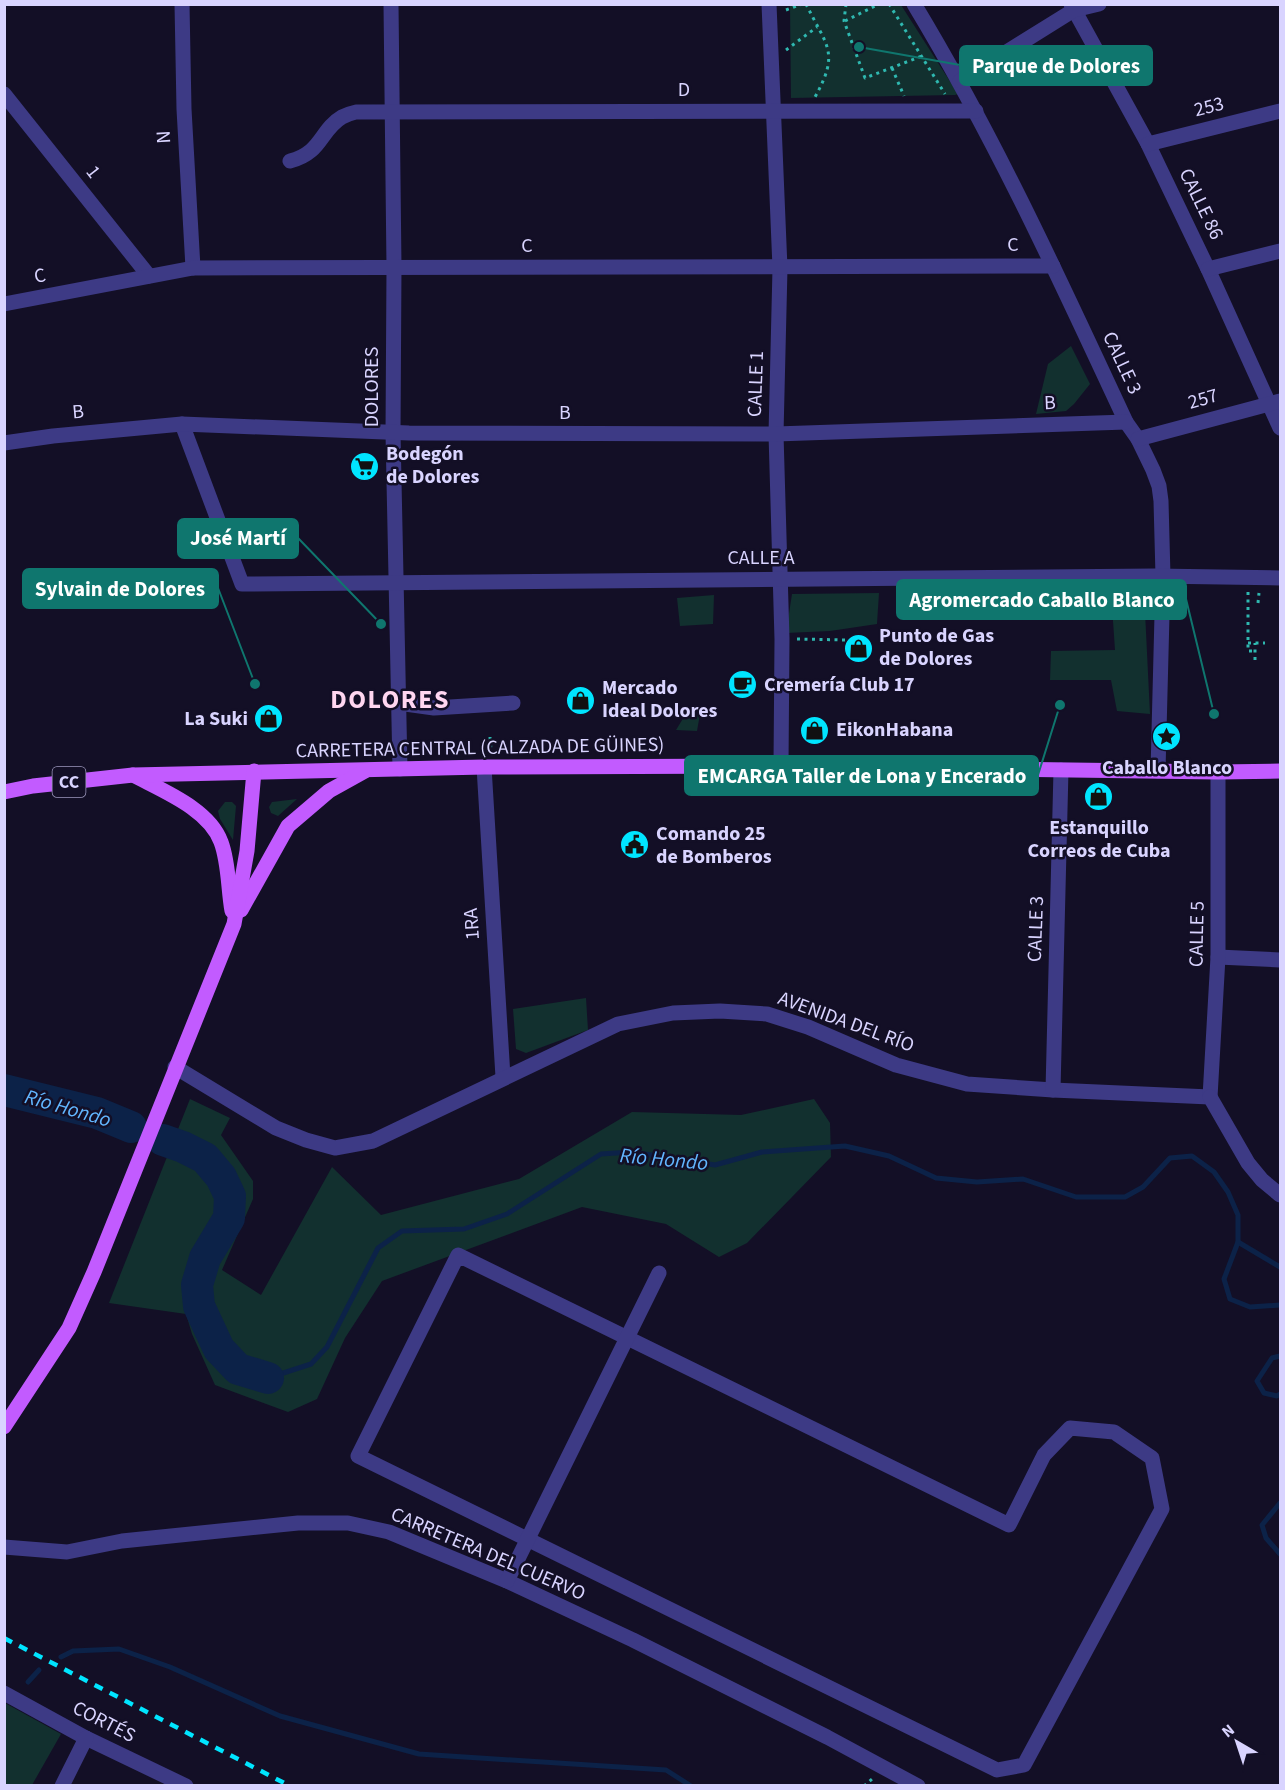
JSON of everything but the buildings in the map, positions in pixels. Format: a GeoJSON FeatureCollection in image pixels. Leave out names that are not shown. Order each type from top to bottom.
{"type":"FeatureCollection","features":[{"type":"Feature","properties":{"kind":"main road","name":"CARRETERA CENTRAL (CALZADA DE GÜINES)"},"geometry":{"type":"LineString","coordinates":[[4,792],[33,786],[133,776],[254,771],[484,767],[781,766],[1281,771]]}},
{"type":"Feature","properties":{"kind":"main road"},"geometry":{"type":"LineString","coordinates":[[4,1427],[69,1328],[94,1272],[163,1095],[234,924],[288,826],[329,791],[368,770]]}},
{"type":"Feature","properties":{"kind":"main road"},"geometry":{"type":"LineString","coordinates":[[234,924],[246,851],[254,771]]}},
{"type":"Feature","properties":{"kind":"main road"},"geometry":{"type":"LineString","coordinates":[[133,776],[210,822],[222,843],[234,924]]}},
{"type":"Feature","properties":{"kind":"street","name":"N"},"geometry":{"type":"LineString","coordinates":[[182,4],[184,109],[193,268]]}},
{"type":"Feature","properties":{"kind":"street","name":"DOLORES"},"geometry":{"type":"LineString","coordinates":[[391,4],[393,433],[400,769]]}},
{"type":"Feature","properties":{"kind":"street","name":"CALLE 1"},"geometry":{"type":"LineString","coordinates":[[770,4],[780,268],[776,434],[782,639],[781,766]]}},
{"type":"Feature","properties":{"kind":"street","name":"CALLE 3"},"geometry":{"type":"LineString","coordinates":[[914,4],[976,111],[1053,266],[1126,422],[1138,439],[1160,486],[1163,576],[1158,771]]}},
{"type":"Feature","properties":{"kind":"street"},"geometry":{"type":"LineString","coordinates":[[960,81],[1072,7],[1100,4]]}},
{"type":"Feature","properties":{"kind":"street","name":"CALLE 86"},"geometry":{"type":"LineString","coordinates":[[1072,7],[1148,144],[1275,401],[1281,428]]}},
{"type":"Feature","properties":{"kind":"street","name":"1"},"geometry":{"type":"LineString","coordinates":[[4,94],[149,276]]}},
{"type":"Feature","properties":{"kind":"street","name":"D"},"geometry":{"type":"LineString","coordinates":[[290,161],[301,158],[312,151],[342,117],[356,112],[976,111]]}},
{"type":"Feature","properties":{"kind":"street","name":"253"},"geometry":{"type":"LineString","coordinates":[[1148,144],[1281,111]]}},
{"type":"Feature","properties":{"kind":"street"},"geometry":{"type":"LineString","coordinates":[[1208,269],[1281,251]]}},
{"type":"Feature","properties":{"kind":"street","name":"C"},"geometry":{"type":"LineString","coordinates":[[4,304],[193,268],[1053,266]]}},
{"type":"Feature","properties":{"kind":"street","name":"257"},"geometry":{"type":"LineString","coordinates":[[1138,439],[1275,401]]}},
{"type":"Feature","properties":{"kind":"street","name":"B"},"geometry":{"type":"LineString","coordinates":[[4,443],[182,424],[393,433],[776,434],[1126,422]]}},
{"type":"Feature","properties":{"kind":"street","name":"CALLE A"},"geometry":{"type":"LineString","coordinates":[[182,424],[242,584],[1163,576],[1281,578]]}},
{"type":"Feature","properties":{"kind":"street"},"geometry":{"type":"LineString","coordinates":[[398,704],[434,708],[513,703]]}},
{"type":"Feature","properties":{"kind":"street","name":"1RA"},"geometry":{"type":"LineString","coordinates":[[484,767],[483,789],[503,1077]]}},
{"type":"Feature","properties":{"kind":"street","name":"CALLE 3"},"geometry":{"type":"LineString","coordinates":[[1053,1090],[1061,770]]}},
{"type":"Feature","properties":{"kind":"street","name":"CALLE 5"},"geometry":{"type":"LineString","coordinates":[[1210,1097],[1218,957],[1218,772]]}},
{"type":"Feature","properties":{"kind":"street"},"geometry":{"type":"LineString","coordinates":[[1218,957],[1281,960]]}},
{"type":"Feature","properties":{"kind":"street","name":"AVENIDA DEL RÍO"},"geometry":{"type":"LineString","coordinates":[[175,1067],[276,1128],[335,1148],[373,1141],[618,1024],[673,1013],[720,1011],[767,1014],[808,1028],[897,1065],[967,1084],[1210,1097]]}},
{"type":"Feature","properties":{"kind":"street"},"geometry":{"type":"LineString","coordinates":[[1210,1097],[1248,1163],[1262,1180],[1281,1195]]}},
{"type":"Feature","properties":{"kind":"street"},"geometry":{"type":"LineString","coordinates":[[458,1255],[1010,1525],[1044,1455],[1070,1428],[1114,1432],[1152,1458],[1162,1509],[1024,1765],[997,1770],[528,1539],[358,1456],[458,1255]]}},
{"type":"Feature","properties":{"kind":"street"},"geometry":{"type":"LineString","coordinates":[[507,1581],[658,1273]]}},
{"type":"Feature","properties":{"kind":"street","name":"CARRETERA DEL CUERVO"},"geometry":{"type":"LineString","coordinates":[[4,1547],[67,1551],[122,1541],[298,1523],[348,1522],[389,1532],[507,1581],[633,1640],[918,1785]]}},
{"type":"Feature","properties":{"kind":"street","name":"CORTÉS"},"geometry":{"type":"LineString","coordinates":[[4,1693],[86,1738],[186,1785]]}},
{"type":"Feature","properties":{"kind":"street"},"geometry":{"type":"LineString","coordinates":[[62,1785],[86,1738]]}},
{"type":"Feature","properties":{"kind":"path"},"geometry":{"type":"LineString","coordinates":[[806,4],[828,49],[830,65],[807,111]]}},
{"type":"Feature","properties":{"kind":"path"},"geometry":{"type":"LineString","coordinates":[[846,4],[844,21],[865,78],[922,56]]}},
{"type":"Feature","properties":{"kind":"path"},"geometry":{"type":"LineString","coordinates":[[844,21],[879,4]]}},
{"type":"Feature","properties":{"kind":"path"},"geometry":{"type":"LineString","coordinates":[[890,4],[955,111]]}},
{"type":"Feature","properties":{"kind":"path"},"geometry":{"type":"LineString","coordinates":[[772,59],[818,27]]}},
{"type":"Feature","properties":{"kind":"path"},"geometry":{"type":"LineString","coordinates":[[892,68],[910,111]]}},
{"type":"Feature","properties":{"kind":"path"},"geometry":{"type":"LineString","coordinates":[[1248,578],[1248,651],[1255,651]]}},
{"type":"Feature","properties":{"kind":"path"},"geometry":{"type":"LineString","coordinates":[[782,639],[846,640]]}},
{"type":"Feature","properties":{"kind":"path"},"geometry":{"type":"LineString","coordinates":[[1248,643],[1265,643]]}},
{"type":"Feature","properties":{"kind":"path"},"geometry":{"type":"LineString","coordinates":[[1254,660],[1255,643]]}},
{"type":"Feature","properties":{"kind":"green space"},"geometry":{"type":"Polygon","coordinates":[[[790,5],[901,5],[958,94],[791,98],[790,5]]]}},
{"type":"Feature","properties":{"kind":"green space"},"geometry":{"type":"Polygon","coordinates":[[[1071,346],[1090,384],[1066,411],[1036,414],[1048,364],[1071,346]]]}},
{"type":"Feature","properties":{"kind":"green space"},"geometry":{"type":"Polygon","coordinates":[[[1144,591],[1150,714],[1117,711],[1111,680],[1050,680],[1051,651],[1115,650],[1111,592],[1144,591]]]}},
{"type":"Feature","properties":{"kind":"green space"},"geometry":{"type":"Polygon","coordinates":[[[879,593],[877,624],[830,631],[786,633],[792,594],[879,593]]]}},
{"type":"Feature","properties":{"kind":"green space"},"geometry":{"type":"Polygon","coordinates":[[[714,595],[713,624],[680,626],[677,598],[714,595]]]}},
{"type":"Feature","properties":{"kind":"green space"},"geometry":{"type":"Polygon","coordinates":[[[690,707],[706,708],[700,714],[697,731],[676,730],[690,707]]]}},
{"type":"Feature","properties":{"kind":"green space"},"geometry":{"type":"Polygon","coordinates":[[[297,799],[278,816],[271,813],[269,807],[272,802],[297,799]]]}},
{"type":"Feature","properties":{"kind":"green space"},"geometry":{"type":"Polygon","coordinates":[[[225,802],[232,802],[236,806],[233,840],[220,819],[218,811],[225,802]]]}},
{"type":"Feature","properties":{"kind":"green space"},"geometry":{"type":"Polygon","coordinates":[[[586,998],[588,1030],[526,1053],[516,1049],[513,1009],[586,998]]]}},
{"type":"Feature","properties":{"kind":"green space"},"geometry":{"type":"Polygon","coordinates":[[[190,1099],[230,1118],[221,1135],[253,1181],[253,1199],[222,1270],[261,1295],[332,1167],[381,1215],[519,1179],[632,1112],[741,1115],[814,1099],[830,1123],[831,1157],[747,1243],[719,1257],[666,1224],[582,1207],[382,1281],[345,1338],[317,1399],[288,1412],[215,1385],[192,1334],[186,1314],[109,1303],[190,1099]]]}},
{"type":"Feature","properties":{"kind":"green space"},"geometry":{"type":"Polygon","coordinates":[[[5,1703],[61,1734],[32,1785],[5,1785],[5,1703]]]}},
{"type":"Feature","properties":{"kind":"waterway","name":"Río Hondo"},"geometry":{"type":"LineString","coordinates":[[4,1090],[97,1113],[131,1127]]}},
{"type":"Feature","properties":{"kind":"waterway","name":"Río Hondo"},"geometry":{"type":"LineString","coordinates":[[163,1140],[205,1158],[221,1177],[230,1196],[229,1218],[205,1258],[197,1285],[199,1306],[219,1349],[238,1369],[268,1378]]}},
{"type":"Feature","properties":{"kind":"waterway","name":"Río Hondo"},"geometry":{"type":"LineString","coordinates":[[268,1378],[311,1364],[327,1347],[378,1248],[402,1231],[464,1229],[507,1214],[601,1154],[632,1152],[715,1165],[762,1152],[845,1146],[889,1156],[936,1178],[977,1182],[1023,1179],[1076,1197],[1125,1197],[1143,1187],[1170,1158],[1192,1156],[1214,1172],[1228,1192],[1238,1215],[1238,1242],[1224,1279],[1230,1299],[1250,1307],[1280,1305]]}},
{"type":"Feature","properties":{"kind":"waterway"},"geometry":{"type":"LineString","coordinates":[[1238,1242],[1280,1267]]}},
{"type":"Feature","properties":{"kind":"waterway","name":"Río Hondo"},"geometry":{"type":"LineString","coordinates":[[1280,1356],[1272,1358],[1257,1381],[1264,1393],[1277,1396],[1280,1394]]}},
{"type":"Feature","properties":{"kind":"waterway","name":"Río Hondo"},"geometry":{"type":"LineString","coordinates":[[1280,1503],[1262,1525],[1266,1538],[1280,1554]]}},
{"type":"Feature","properties":{"kind":"waterway"},"geometry":{"type":"LineString","coordinates":[[61,1657],[73,1651],[119,1649],[170,1667],[280,1716],[419,1754],[666,1770],[691,1786]]}},
{"type":"Feature","properties":{"kind":"waterway"},"geometry":{"type":"LineString","coordinates":[[28,1682],[39,1670]]}},
{"type":"Feature","properties":{"kind":"railway"},"geometry":{"type":"LineString","coordinates":[[4,1638],[290,1786]]}},
{"type":"Feature","properties":{"kind":"place","name":"Parque de Dolores"},"geometry":{"type":"Point","coordinates":[859,47]}},
{"type":"Feature","properties":{"kind":"place","name":"Bodegón de Dolores"},"geometry":{"type":"Point","coordinates":[365,466]}},
{"type":"Feature","properties":{"kind":"place","name":"José Martí"},"geometry":{"type":"Point","coordinates":[381,624]}},
{"type":"Feature","properties":{"kind":"place","name":"Punto de Gas de Dolores"},"geometry":{"type":"Point","coordinates":[858,648]}},
{"type":"Feature","properties":{"kind":"place","name":"Sylvain de Dolores"},"geometry":{"type":"Point","coordinates":[255,684]}},
{"type":"Feature","properties":{"kind":"place","name":"Cremería Club 17"},"geometry":{"type":"Point","coordinates":[743,685]}},
{"type":"Feature","properties":{"kind":"place","name":"Mercado Ideal Dolores"},"geometry":{"type":"Point","coordinates":[581,700]}},
{"type":"Feature","properties":{"kind":"place","name":"EMCARGA Taller de Lona y Encerado"},"geometry":{"type":"Point","coordinates":[1060,705]}},
{"type":"Feature","properties":{"kind":"place","name":"Agromercado Caballo Blanco"},"geometry":{"type":"Point","coordinates":[1214,714]}},
{"type":"Feature","properties":{"kind":"place","name":"La Suki"},"geometry":{"type":"Point","coordinates":[269,719]}},
{"type":"Feature","properties":{"kind":"place","name":"EikonHabana"},"geometry":{"type":"Point","coordinates":[815,730]}},
{"type":"Feature","properties":{"kind":"place","name":"Caballo Blanco"},"geometry":{"type":"Point","coordinates":[1167,737]}},
{"type":"Feature","properties":{"kind":"place","name":"Estanquillo Correos de Cuba"},"geometry":{"type":"Point","coordinates":[1099,797]}},
{"type":"Feature","properties":{"kind":"place","name":"Comando 25 de Bomberos"},"geometry":{"type":"Point","coordinates":[635,845]}},
{"type":"Feature","properties":{"kind":"district","name":"DOLORES"},"geometry":{"type":"Point","coordinates":[390,699]}}]}
